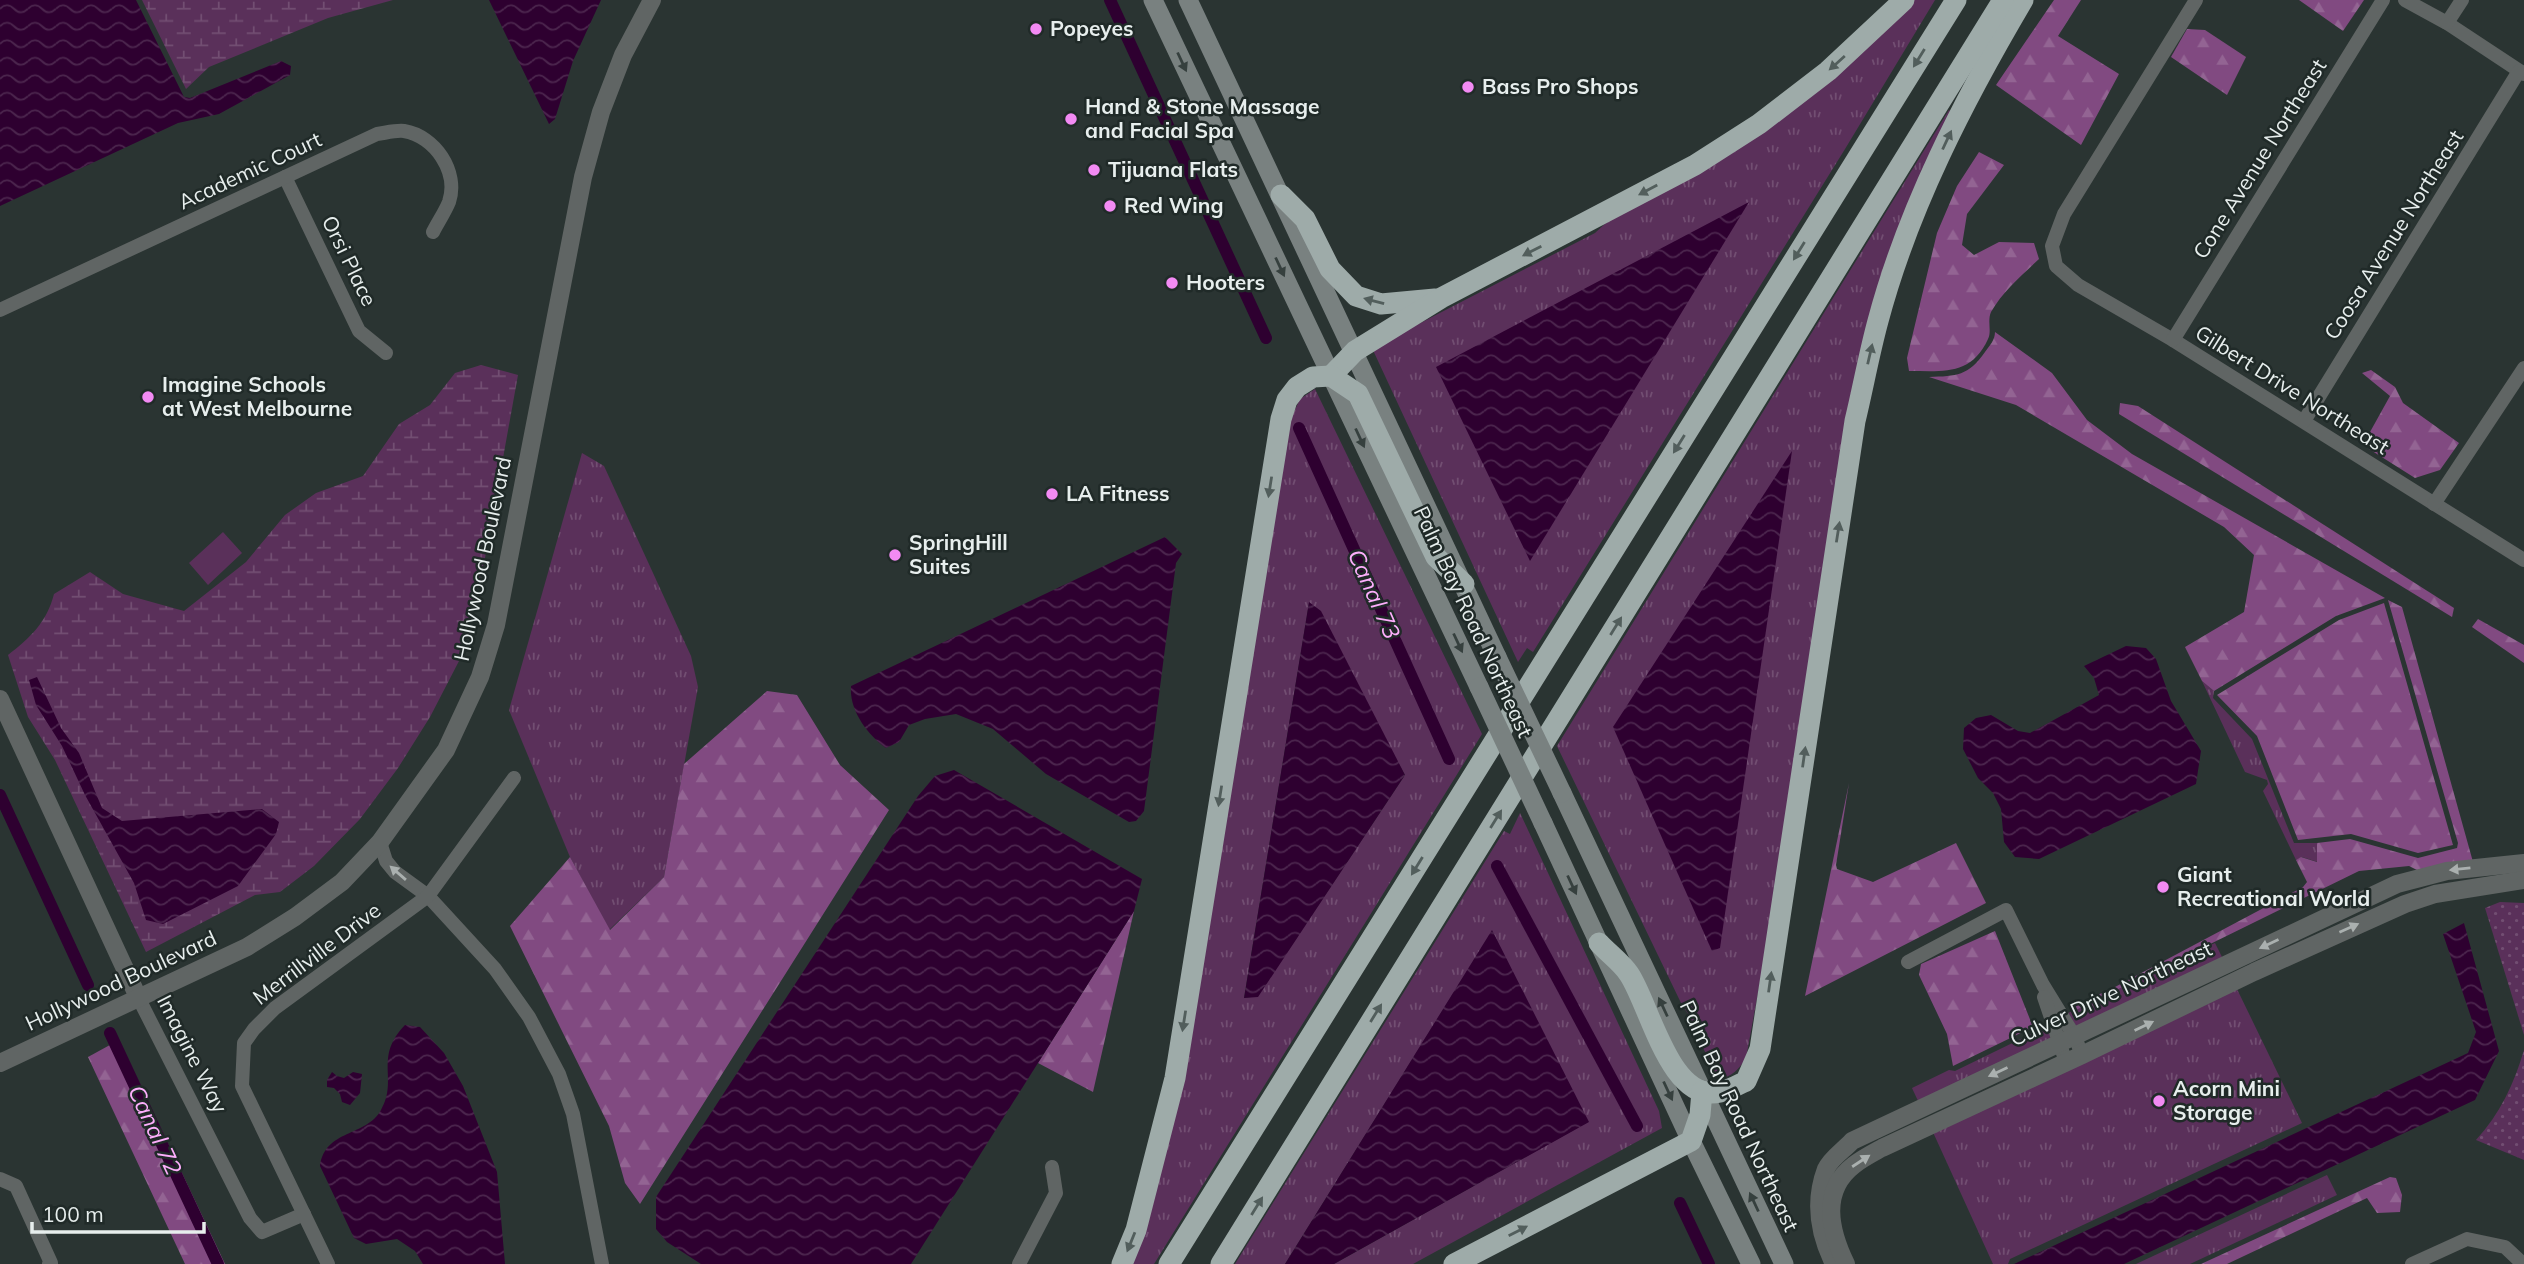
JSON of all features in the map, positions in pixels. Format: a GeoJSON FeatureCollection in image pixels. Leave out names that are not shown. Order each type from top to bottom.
{"type":"FeatureCollection","features":[{"type":"Feature","properties":{"kind":"highway"},"geometry":{"type":"LineString","coordinates":[[1331,376],[1355,351],[1441,299],[1695,165],[1759,124],[1828,71],[1904,0]]}},
{"type":"Feature","properties":{"kind":"highway"},"geometry":{"type":"LineString","coordinates":[[1169,1264],[1955,0]]}},
{"type":"Feature","properties":{"kind":"highway"},"geometry":{"type":"LineString","coordinates":[[1221,1264],[2003,0]]}},
{"type":"Feature","properties":{"kind":"highway"},"geometry":{"type":"LineString","coordinates":[[1599,943],[1629,974],[1672,1065],[1688,1084],[1702,1091],[1719,1092],[1746,1081],[1760,1049],[1847,472],[1878,320],[1908,233],[1946,141],[1982,69],[2023,0]]}},
{"type":"Feature","properties":{"kind":"highway"},"geometry":{"type":"LineString","coordinates":[[1281,195],[1305,219],[1330,269],[1356,296],[1381,304],[1441,299]]}},
{"type":"Feature","properties":{"kind":"highway"},"geometry":{"type":"LineString","coordinates":[[1122,1264],[1139,1219],[1175,1078],[1281,419],[1287,400],[1297,387],[1313,377],[1331,376],[1358,394],[1436,557],[1464,584]]}},
{"type":"Feature","properties":{"kind":"highway"},"geometry":{"type":"LineString","coordinates":[[1454,1264],[1691,1141],[1700,1115],[1702,1091]]}},
{"type":"Feature","properties":{"kind":"main road","name":"Palm Bay Road Northeast"},"geometry":{"type":"LineString","coordinates":[[1153,0],[1751,1264]]}},
{"type":"Feature","properties":{"kind":"main road","name":"Palm Bay Road Northeast"},"geometry":{"type":"LineString","coordinates":[[1188,0],[1784,1264]]}},
{"type":"Feature","properties":{"kind":"street","name":"Hollywood Boulevard"},"geometry":{"type":"LineString","coordinates":[[0,1063],[247,947],[295,918],[342,882],[380,842],[446,750],[481,677],[496,625],[583,177],[601,112],[623,55],[652,0]]}},
{"type":"Feature","properties":{"kind":"street","name":"Gilbert Drive Northeast"},"geometry":{"type":"LineString","coordinates":[[2196,0],[2064,214],[2052,246],[2056,266],[2078,285],[2173,340],[2524,560]]}},
{"type":"Feature","properties":{"kind":"street","name":"Cone Avenue Northeast"},"geometry":{"type":"LineString","coordinates":[[2173,340],[2383,0]]}},
{"type":"Feature","properties":{"kind":"street"},"geometry":{"type":"LineString","coordinates":[[2405,0],[2447,23],[2521,72]]}},
{"type":"Feature","properties":{"kind":"street"},"geometry":{"type":"LineString","coordinates":[[2447,23],[2462,0]]}},
{"type":"Feature","properties":{"kind":"street","name":"Coosa Avenue Northeast"},"geometry":{"type":"LineString","coordinates":[[2304,421],[2521,72]]}},
{"type":"Feature","properties":{"kind":"street","name":"Academic Court"},"geometry":{"type":"LineString","coordinates":[[0,310],[377,134],[403,131],[424,138],[441,155],[450,176],[450,201],[433,232]]}},
{"type":"Feature","properties":{"kind":"street","name":"Orsi Place"},"geometry":{"type":"LineString","coordinates":[[285,177],[359,331],[386,354]]}},
{"type":"Feature","properties":{"kind":"street"},"geometry":{"type":"LineString","coordinates":[[2434,504],[2524,368]]}},
{"type":"Feature","properties":{"kind":"street","name":"Imagine Way"},"geometry":{"type":"LineString","coordinates":[[0,699],[138,997],[250,1218],[261,1232],[304,1214]]}},
{"type":"Feature","properties":{"kind":"street","name":"Merrillville Drive"},"geometry":{"type":"LineString","coordinates":[[328,1264],[242,1086],[244,1043],[275,1008],[428,896],[514,778]]}},
{"type":"Feature","properties":{"kind":"street"},"geometry":{"type":"LineString","coordinates":[[380,842],[386,861],[395,872],[428,896],[495,969],[529,1017],[559,1074],[573,1114],[602,1264]]}},
{"type":"Feature","properties":{"kind":"street","name":"Culver Drive Northeast"},"geometry":{"type":"LineString","coordinates":[[1833,1264],[1818,1213],[1827,1167],[1852,1141],[2398,884],[2447,871],[2524,863]]}},
{"type":"Feature","properties":{"kind":"street","name":"Culver Drive Northeast"},"geometry":{"type":"LineString","coordinates":[[1846,1264],[1835,1240],[1830,1217],[1835,1189],[1852,1166],[1882,1148],[2254,972],[2405,904],[2435,894],[2524,880]]}},
{"type":"Feature","properties":{"kind":"street"},"geometry":{"type":"LineString","coordinates":[[1908,962],[2006,910],[2043,985],[2045,999],[2068,1040],[2074,1059]]}},
{"type":"Feature","properties":{"kind":"street"},"geometry":{"type":"LineString","coordinates":[[1019,1264],[1056,1193],[1052,1167]]}},
{"type":"Feature","properties":{"kind":"street"},"geometry":{"type":"LineString","coordinates":[[0,1179],[16,1186],[50,1264]]}},
{"type":"Feature","properties":{"kind":"street"},"geometry":{"type":"LineString","coordinates":[[2412,1264],[2467,1239],[2505,1247],[2524,1264]]}},
{"type":"Feature","properties":{"kind":"green space"},"geometry":{"type":"Polygon","coordinates":[[[142,0],[393,0],[328,18],[209,67],[186,89],[142,0]]]}},
{"type":"Feature","properties":{"kind":"green space"},"geometry":{"type":"Polygon","coordinates":[[[1909,0],[1935,0],[1533,652],[1527,648],[1518,662],[1372,348],[1595,233],[1620,210],[1655,192],[1909,0]]]}},
{"type":"Feature","properties":{"kind":"green space"},"geometry":{"type":"Polygon","coordinates":[[[2054,0],[2081,0],[2058,36],[2119,74],[2081,145],[1996,85],[2054,0]]]}},
{"type":"Feature","properties":{"kind":"green space"},"geometry":{"type":"Polygon","coordinates":[[[2299,0],[2364,0],[2343,31],[2299,0]]]}},
{"type":"Feature","properties":{"kind":"green space"},"geometry":{"type":"Polygon","coordinates":[[[2187,29],[2205,30],[2246,57],[2227,95],[2171,57],[2187,29]]]}},
{"type":"Feature","properties":{"kind":"green space"},"geometry":{"type":"Polygon","coordinates":[[[1949,110],[1953,113],[1895,250],[1746,1058],[1735,1072],[1718,1079],[1691,1018],[1682,1005],[1557,746],[1949,110]]]}},
{"type":"Feature","properties":{"kind":"green space"},"geometry":{"type":"Polygon","coordinates":[[[1979,152],[2004,165],[1967,214],[1962,245],[1974,255],[1999,242],[2034,243],[2039,259],[1996,304],[1990,315],[1988,339],[1973,360],[1944,371],[1909,371],[1907,358],[1937,233],[1957,186],[1979,152]]]}},
{"type":"Feature","properties":{"kind":"green space"},"geometry":{"type":"Polygon","coordinates":[[[1995,332],[2052,373],[2087,420],[2132,454],[2385,598],[2336,616],[2214,691],[2202,681],[2185,647],[2244,612],[2254,555],[2224,527],[2016,405],[1929,377],[1955,375],[1973,366],[1989,347],[1995,332]]]}},
{"type":"Feature","properties":{"kind":"green space"},"geometry":{"type":"Polygon","coordinates":[[[481,365],[518,375],[485,558],[459,661],[430,717],[398,768],[360,819],[314,866],[280,892],[255,895],[146,952],[55,760],[28,717],[8,655],[37,629],[54,594],[90,572],[123,594],[184,611],[246,562],[285,515],[316,493],[363,476],[399,424],[430,405],[455,373],[481,365]]]}},
{"type":"Feature","properties":{"kind":"green space"},"geometry":{"type":"Polygon","coordinates":[[[2371,370],[2395,387],[2403,403],[2459,443],[2440,470],[2415,478],[2369,449],[2370,432],[2390,396],[2362,373],[2371,370]]]}},
{"type":"Feature","properties":{"kind":"green space"},"geometry":{"type":"Polygon","coordinates":[[[1315,389],[1482,734],[1154,1264],[1128,1264],[1152,1189],[1291,418],[1300,399],[1315,389]],[[1309,603],[1244,998],[1258,996],[1405,775],[1309,603]]]}},
{"type":"Feature","properties":{"kind":"green space"},"geometry":{"type":"Polygon","coordinates":[[[2120,403],[2138,406],[2454,608],[2452,617],[2119,414],[2120,403]]]}},
{"type":"Feature","properties":{"kind":"green space"},"geometry":{"type":"Polygon","coordinates":[[[582,453],[604,466],[691,656],[698,687],[664,877],[609,930],[570,857],[509,710],[582,453]]]}},
{"type":"Feature","properties":{"kind":"green space"},"geometry":{"type":"Polygon","coordinates":[[[223,532],[242,553],[208,585],[189,563],[223,532]]]}},
{"type":"Feature","properties":{"kind":"green space"},"geometry":{"type":"Polygon","coordinates":[[[2388,600],[2402,607],[2473,862],[2421,872],[2409,866],[2359,871],[2076,1010],[2074,1006],[2303,887],[2307,882],[2296,860],[2301,857],[2317,862],[2317,843],[2350,839],[2418,858],[2457,848],[2458,843],[2388,600]]]}},
{"type":"Feature","properties":{"kind":"green space"},"geometry":{"type":"Polygon","coordinates":[[[2384,603],[2453,845],[2418,853],[2351,834],[2298,840],[2257,736],[2217,695],[2339,620],[2384,603]]]}},
{"type":"Feature","properties":{"kind":"green space"},"geometry":{"type":"Polygon","coordinates":[[[2478,619],[2524,645],[2524,663],[2472,627],[2478,619]]]}},
{"type":"Feature","properties":{"kind":"green space"},"geometry":{"type":"Polygon","coordinates":[[[2202,681],[2214,691],[2213,698],[2252,739],[2294,843],[2317,843],[2318,862],[2302,857],[2296,860],[2263,791],[2268,784],[2267,780],[2245,772],[2202,681]]]}},
{"type":"Feature","properties":{"kind":"green space"},"geometry":{"type":"Polygon","coordinates":[[[767,691],[797,695],[840,765],[889,810],[640,1204],[625,1183],[609,1126],[510,926],[570,857],[610,930],[664,877],[684,764],[767,691]]]}},
{"type":"Feature","properties":{"kind":"green space"},"geometry":{"type":"Polygon","coordinates":[[[1849,783],[1837,869],[1873,882],[1956,843],[1986,903],[1805,996],[1849,783]]]}},
{"type":"Feature","properties":{"kind":"green space"},"geometry":{"type":"Polygon","coordinates":[[[1520,813],[1659,1111],[1662,1128],[1413,1264],[1334,1264],[1588,1122],[1492,931],[1285,1264],[1235,1264],[1504,831],[1510,834],[1520,813]]]}},
{"type":"Feature","properties":{"kind":"green space"},"geometry":{"type":"Polygon","coordinates":[[[2500,902],[2524,903],[2524,1035],[2485,908],[2500,902]]]}},
{"type":"Feature","properties":{"kind":"green space"},"geometry":{"type":"Polygon","coordinates":[[[1134,911],[1093,1092],[1038,1063],[1134,911]]]}},
{"type":"Feature","properties":{"kind":"green space"},"geometry":{"type":"Polygon","coordinates":[[[1995,931],[2033,1027],[1953,1066],[1947,1034],[1919,975],[1921,964],[1995,931]]]}},
{"type":"Feature","properties":{"kind":"green space"},"geometry":{"type":"Polygon","coordinates":[[[2215,943],[2223,959],[2078,1029],[2068,1013],[2215,943]]]}},
{"type":"Feature","properties":{"kind":"green space"},"geometry":{"type":"Polygon","coordinates":[[[2236,987],[2302,1123],[2010,1259],[2008,1264],[1993,1264],[1932,1130],[2236,987]]]}},
{"type":"Feature","properties":{"kind":"green space"},"geometry":{"type":"Polygon","coordinates":[[[2046,1024],[2052,1041],[1919,1103],[1912,1088],[1949,1070],[1955,1071],[2046,1024]]]}},
{"type":"Feature","properties":{"kind":"green space"},"geometry":{"type":"Polygon","coordinates":[[[119,1040],[225,1264],[185,1264],[88,1057],[119,1040]]]}},
{"type":"Feature","properties":{"kind":"green space"},"geometry":{"type":"Polygon","coordinates":[[[2524,1050],[2524,1160],[2476,1140],[2505,1098],[2524,1050]]]}},
{"type":"Feature","properties":{"kind":"green space"},"geometry":{"type":"Polygon","coordinates":[[[2327,1175],[2337,1195],[2190,1264],[2136,1264],[2327,1175]]]}},
{"type":"Feature","properties":{"kind":"green space"},"geometry":{"type":"Polygon","coordinates":[[[2390,1177],[2396,1178],[2402,1195],[2400,1212],[2377,1213],[2367,1198],[2227,1264],[2201,1264],[2390,1177]]]}},
{"type":"Feature","properties":{"kind":"water"},"geometry":{"type":"Polygon","coordinates":[[[0,0],[136,0],[184,97],[190,98],[281,61],[291,66],[290,75],[219,114],[178,123],[0,206],[0,0]]]}},
{"type":"Feature","properties":{"kind":"water"},"geometry":{"type":"Polygon","coordinates":[[[489,0],[601,0],[573,61],[555,119],[549,124],[489,0]]]}},
{"type":"Feature","properties":{"kind":"water"},"geometry":{"type":"Polygon","coordinates":[[[1749,202],[1530,561],[1436,367],[1749,202]]]}},
{"type":"Feature","properties":{"kind":"water"},"geometry":{"type":"Polygon","coordinates":[[[1792,451],[1720,948],[1712,951],[1613,727],[1792,451]]]}},
{"type":"Feature","properties":{"kind":"water"},"geometry":{"type":"Polygon","coordinates":[[[1165,537],[1182,554],[1176,563],[1144,811],[1136,821],[1129,822],[1046,774],[993,729],[956,714],[925,719],[909,725],[899,742],[886,748],[872,736],[861,721],[853,704],[851,686],[1165,537]]]}},
{"type":"Feature","properties":{"kind":"water"},"geometry":{"type":"Polygon","coordinates":[[[1309,602],[1321,611],[1405,775],[1258,997],[1244,998],[1309,602]]]}},
{"type":"Feature","properties":{"kind":"water"},"geometry":{"type":"Polygon","coordinates":[[[2126,646],[2146,648],[2156,659],[2171,701],[2201,751],[2196,784],[2039,859],[2015,857],[2004,842],[2001,809],[1993,793],[1978,778],[1963,749],[1964,728],[1976,718],[1991,715],[2018,731],[2030,733],[2099,695],[2094,678],[2084,666],[2126,646]]]}},
{"type":"Feature","properties":{"kind":"water"},"geometry":{"type":"Polygon","coordinates":[[[37,677],[61,728],[79,753],[102,808],[122,821],[262,809],[279,822],[276,834],[238,886],[163,924],[146,920],[134,883],[85,795],[62,746],[36,705],[29,680],[37,677]]]}},
{"type":"Feature","properties":{"kind":"water"},"geometry":{"type":"Polygon","coordinates":[[[954,770],[1142,879],[1134,911],[911,1264],[701,1264],[667,1242],[656,1229],[656,1197],[918,796],[935,776],[954,770]]]}},
{"type":"Feature","properties":{"kind":"water"},"geometry":{"type":"Polygon","coordinates":[[[2464,923],[2499,1051],[2475,1100],[2124,1264],[2014,1264],[2468,1053],[2476,1032],[2443,934],[2464,923]]]}},
{"type":"Feature","properties":{"kind":"water"},"geometry":{"type":"Polygon","coordinates":[[[1492,930],[1589,1122],[1334,1264],[1285,1264],[1492,930]]]}},
{"type":"Feature","properties":{"kind":"water"},"geometry":{"type":"Polygon","coordinates":[[[405,1025],[420,1027],[444,1053],[463,1086],[497,1172],[505,1264],[423,1264],[415,1251],[397,1239],[366,1244],[354,1238],[320,1166],[323,1154],[330,1145],[366,1125],[381,1110],[388,1088],[390,1048],[405,1025]]]}},
{"type":"Feature","properties":{"kind":"water"},"geometry":{"type":"Polygon","coordinates":[[[332,1072],[344,1078],[353,1072],[362,1074],[360,1093],[350,1105],[342,1102],[340,1094],[334,1088],[327,1087],[327,1080],[332,1072]]]}},
{"type":"Feature","properties":{"kind":"waterway","name":"Canal 73"},"geometry":{"type":"LineString","coordinates":[[1110,0],[1266,338]]}},
{"type":"Feature","properties":{"kind":"waterway","name":"Canal 73"},"geometry":{"type":"LineString","coordinates":[[1299,428],[1449,759]]}},
{"type":"Feature","properties":{"kind":"waterway","name":"Canal 72"},"geometry":{"type":"LineString","coordinates":[[0,795],[88,985]]}},
{"type":"Feature","properties":{"kind":"waterway","name":"Canal 73"},"geometry":{"type":"LineString","coordinates":[[1497,866],[1637,1126]]}},
{"type":"Feature","properties":{"kind":"waterway","name":"Canal 72"},"geometry":{"type":"LineString","coordinates":[[110,1033],[218,1264]]}},
{"type":"Feature","properties":{"kind":"waterway","name":"Canal 73"},"geometry":{"type":"LineString","coordinates":[[1680,1203],[1709,1264]]}},
{"type":"Feature","properties":{"kind":"place","name":"Popeyes"},"geometry":{"type":"Point","coordinates":[1036,29]}},
{"type":"Feature","properties":{"kind":"place","name":"Bass Pro Shops"},"geometry":{"type":"Point","coordinates":[1468,87]}},
{"type":"Feature","properties":{"kind":"place","name":"Hand & Stone Massage and Facial Spa"},"geometry":{"type":"Point","coordinates":[1071,119]}},
{"type":"Feature","properties":{"kind":"place","name":"Tijuana Flats"},"geometry":{"type":"Point","coordinates":[1094,170]}},
{"type":"Feature","properties":{"kind":"place","name":"Red Wing"},"geometry":{"type":"Point","coordinates":[1110,206]}},
{"type":"Feature","properties":{"kind":"place","name":"Hooters"},"geometry":{"type":"Point","coordinates":[1172,283]}},
{"type":"Feature","properties":{"kind":"place","name":"Imagine Schools at West Melbourne"},"geometry":{"type":"Point","coordinates":[148,397]}},
{"type":"Feature","properties":{"kind":"place","name":"LA Fitness"},"geometry":{"type":"Point","coordinates":[1052,494]}},
{"type":"Feature","properties":{"kind":"place","name":"SpringHill Suites"},"geometry":{"type":"Point","coordinates":[895,555]}},
{"type":"Feature","properties":{"kind":"place","name":"Giant Recreational World"},"geometry":{"type":"Point","coordinates":[2163,887]}},
{"type":"Feature","properties":{"kind":"place","name":"Acorn Mini Storage"},"geometry":{"type":"Point","coordinates":[2159,1101]}}]}
